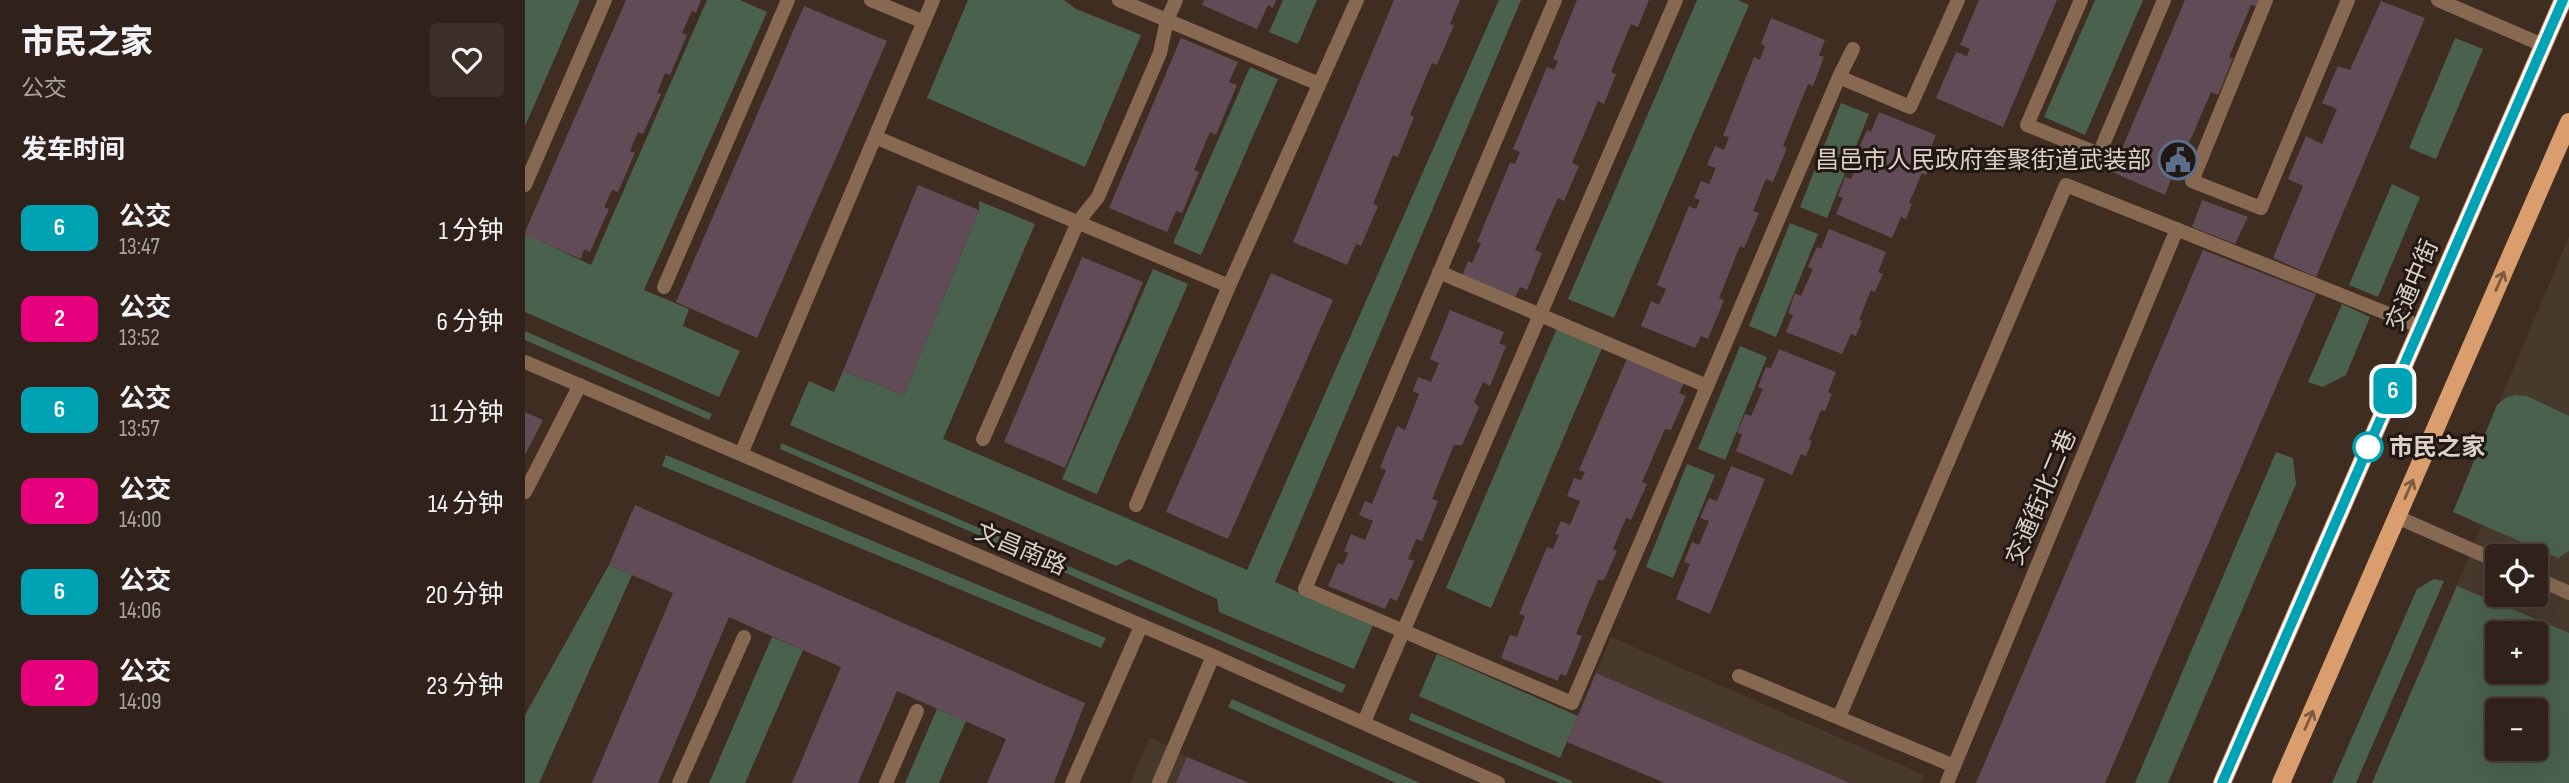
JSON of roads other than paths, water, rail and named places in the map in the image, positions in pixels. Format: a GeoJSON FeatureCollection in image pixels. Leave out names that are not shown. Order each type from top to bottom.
{"type":"FeatureCollection","features":[{"type":"Feature","properties":{"kind":"main road","name":"交通中街"},"geometry":{"type":"LineString","coordinates":[[2222,783],[2563,0]]}},
{"type":"Feature","properties":{"kind":"main road"},"geometry":{"type":"LineString","coordinates":[[2281,783],[2569,122]]}},
{"type":"Feature","properties":{"kind":"street"},"geometry":{"type":"LineString","coordinates":[[525,185],[604,0]]}},
{"type":"Feature","properties":{"kind":"street"},"geometry":{"type":"LineString","coordinates":[[664,287],[788,0]]}},
{"type":"Feature","properties":{"kind":"street"},"geometry":{"type":"LineString","coordinates":[[871,0],[923,22]]}},
{"type":"Feature","properties":{"kind":"street"},"geometry":{"type":"LineString","coordinates":[[741,454],[933,0]]}},
{"type":"Feature","properties":{"kind":"street"},"geometry":{"type":"LineString","coordinates":[[1119,0],[1319,84]]}},
{"type":"Feature","properties":{"kind":"street"},"geometry":{"type":"LineString","coordinates":[[983,439],[1078,222],[1098,197],[1160,53],[1167,20],[1176,0]]}},
{"type":"Feature","properties":{"kind":"street"},"geometry":{"type":"LineString","coordinates":[[1136,505],[1229,286],[1357,0]]}},
{"type":"Feature","properties":{"kind":"street"},"geometry":{"type":"LineString","coordinates":[[1555,0],[1305,589],[1572,703],[1853,49]]}},
{"type":"Feature","properties":{"kind":"street"},"geometry":{"type":"LineString","coordinates":[[1364,722],[1676,0]]}},
{"type":"Feature","properties":{"kind":"street"},"geometry":{"type":"LineString","coordinates":[[1839,77],[1910,107],[1958,0]]}},
{"type":"Feature","properties":{"kind":"street"},"geometry":{"type":"LineString","coordinates":[[2081,0],[2027,125],[2099,154],[2164,0]]}},
{"type":"Feature","properties":{"kind":"street"},"geometry":{"type":"LineString","coordinates":[[2266,0],[2192,181],[2261,208],[2348,0]]}},
{"type":"Feature","properties":{"kind":"street"},"geometry":{"type":"LineString","coordinates":[[2438,0],[2543,46]]}},
{"type":"Feature","properties":{"kind":"street"},"geometry":{"type":"LineString","coordinates":[[875,137],[1229,286]]}},
{"type":"Feature","properties":{"kind":"street"},"geometry":{"type":"LineString","coordinates":[[1839,717],[2066,185],[2421,327]]}},
{"type":"Feature","properties":{"kind":"street","name":"交通街北二巷"},"geometry":{"type":"LineString","coordinates":[[1947,783],[2177,229]]}},
{"type":"Feature","properties":{"kind":"street"},"geometry":{"type":"LineString","coordinates":[[1439,272],[1707,386]]}},
{"type":"Feature","properties":{"kind":"street","name":"文昌南路"},"geometry":{"type":"LineString","coordinates":[[525,362],[1213,656],[1498,783]]}},
{"type":"Feature","properties":{"kind":"street"},"geometry":{"type":"LineString","coordinates":[[525,492],[580,385]]}},
{"type":"Feature","properties":{"kind":"street"},"geometry":{"type":"LineString","coordinates":[[2397,517],[2485,556]]}},
{"type":"Feature","properties":{"kind":"street"},"geometry":{"type":"LineString","coordinates":[[2548,583],[2569,593]]}},
{"type":"Feature","properties":{"kind":"street"},"geometry":{"type":"LineString","coordinates":[[1072,783],[1141,626]]}},
{"type":"Feature","properties":{"kind":"street"},"geometry":{"type":"LineString","coordinates":[[678,783],[744,637]]}},
{"type":"Feature","properties":{"kind":"street"},"geometry":{"type":"LineString","coordinates":[[1159,783],[1213,656]]}},
{"type":"Feature","properties":{"kind":"street"},"geometry":{"type":"LineString","coordinates":[[1739,676],[1954,766]]}},
{"type":"Feature","properties":{"kind":"street"},"geometry":{"type":"LineString","coordinates":[[886,783],[917,711]]}},
{"type":"Feature","properties":{"kind":"place","name":"昌邑市人民政府奎聚街道武装部"},"geometry":{"type":"Point","coordinates":[2178,160]}},
{"type":"Feature","properties":{"kind":"place","name":"市民之家"},"geometry":{"type":"Point","coordinates":[2368,447]}}]}
